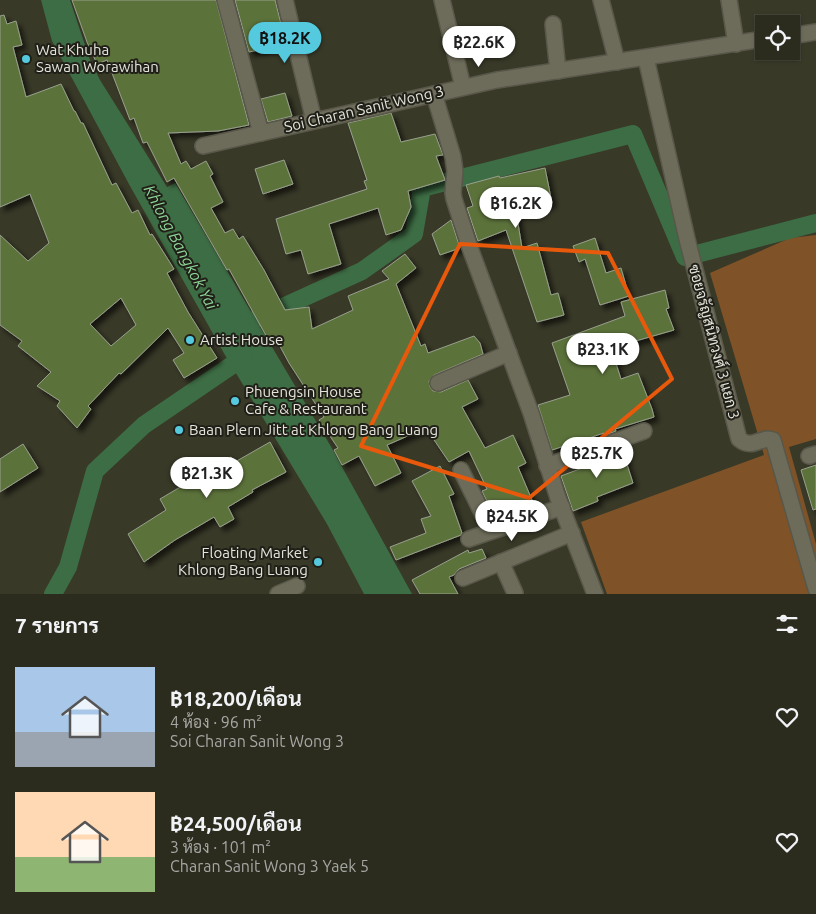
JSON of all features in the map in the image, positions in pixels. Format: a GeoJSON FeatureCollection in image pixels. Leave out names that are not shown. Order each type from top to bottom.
{"type":"FeatureCollection","features":[{"type":"Feature","properties":{"kind":"street"},"geometry":{"type":"LineString","coordinates":[[225,0],[261,132]]}},
{"type":"Feature","properties":{"kind":"street"},"geometry":{"type":"LineString","coordinates":[[285,0],[314,121]]}},
{"type":"Feature","properties":{"kind":"street"},"geometry":{"type":"LineString","coordinates":[[442,0],[463,87]]}},
{"type":"Feature","properties":{"kind":"street"},"geometry":{"type":"LineString","coordinates":[[601,0],[617,62]]}},
{"type":"Feature","properties":{"kind":"street"},"geometry":{"type":"LineString","coordinates":[[729,0],[736,44]]}},
{"type":"Feature","properties":{"kind":"street"},"geometry":{"type":"LineString","coordinates":[[553,24],[558,71]]}},
{"type":"Feature","properties":{"kind":"street"},"geometry":{"type":"LineString","coordinates":[[800,35],[816,32]]}},
{"type":"Feature","properties":{"kind":"street","name":"Soi Charan Sanit Wong 3"},"geometry":{"type":"LineString","coordinates":[[203,146],[497,80],[755,41]]}},
{"type":"Feature","properties":{"kind":"street","name":"ซอยจรัญสนิทวงศ์ 3 แยก 3"},"geometry":{"type":"LineString","coordinates":[[646,58],[687,240],[740,439],[744,443],[750,444],[769,438],[773,440],[816,589]]}},
{"type":"Feature","properties":{"kind":"street"},"geometry":{"type":"LineString","coordinates":[[434,94],[453,157],[453,193],[470,248],[531,413],[547,466],[595,594]]}},
{"type":"Feature","properties":{"kind":"street"},"geometry":{"type":"LineString","coordinates":[[438,383],[509,353]]}},
{"type":"Feature","properties":{"kind":"street"},"geometry":{"type":"LineString","coordinates":[[547,466],[644,431]]}},
{"type":"Feature","properties":{"kind":"street"},"geometry":{"type":"LineString","coordinates":[[462,470],[491,531]]}},
{"type":"Feature","properties":{"kind":"street"},"geometry":{"type":"LineString","coordinates":[[469,539],[562,507]]}},
{"type":"Feature","properties":{"kind":"street"},"geometry":{"type":"LineString","coordinates":[[463,578],[572,533]]}},
{"type":"Feature","properties":{"kind":"street"},"geometry":{"type":"LineString","coordinates":[[501,562],[515,593]]}},
{"type":"Feature","properties":{"kind":"street"},"geometry":{"type":"LineString","coordinates":[[278,594],[298,586]]}},
{"type":"Feature","properties":{"kind":"highlighted area"},"geometry":{"type":"Polygon","coordinates":[[[460,244],[608,253],[672,379],[529,498],[361,446],[460,244]]]}},
{"type":"Feature","properties":{"kind":"shaded area"},"geometry":{"type":"Polygon","coordinates":[[[816,235],[816,439],[789,447],[816,544],[816,594],[607,594],[581,522],[764,455],[710,273],[790,238],[816,235]]]}},
{"type":"Feature","properties":{"kind":"water","name":"Khlong Bangkok Yai"},"geometry":{"type":"Polygon","coordinates":[[[41,0],[70,0],[90,60],[100,80],[167,187],[175,183],[330,445],[412,594],[364,594],[327,524],[225,355],[130,186],[52,41],[41,0]]]}},
{"type":"Feature","properties":{"kind":"building"},"geometry":{"type":"Polygon","coordinates":[[[72,0],[216,0],[249,125],[218,131],[168,133],[181,164],[186,161],[191,169],[206,161],[213,174],[210,176],[223,202],[211,208],[225,233],[233,229],[239,239],[243,236],[285,310],[309,307],[312,329],[353,310],[348,296],[389,279],[382,271],[405,254],[416,268],[396,284],[421,346],[425,344],[428,353],[474,336],[480,343],[483,354],[434,375],[429,381],[430,387],[433,391],[441,392],[468,380],[478,399],[462,407],[485,448],[513,435],[526,463],[518,467],[535,507],[496,520],[482,491],[487,489],[469,451],[449,462],[426,428],[387,445],[401,473],[375,486],[359,456],[342,465],[334,450],[338,448],[319,420],[324,417],[289,363],[275,337],[269,341],[229,269],[227,270],[174,178],[167,182],[147,142],[143,143],[134,118],[130,120],[107,60],[97,64],[72,0]]]}},
{"type":"Feature","properties":{"kind":"building"},"geometry":{"type":"Polygon","coordinates":[[[235,0],[275,0],[286,44],[249,52],[235,0]]]}},
{"type":"Feature","properties":{"kind":"building"},"geometry":{"type":"Polygon","coordinates":[[[4,15],[7,24],[16,21],[22,45],[13,47],[26,97],[61,84],[74,111],[81,123],[83,123],[112,185],[116,183],[132,213],[138,210],[150,235],[152,234],[174,269],[167,273],[188,312],[217,358],[184,378],[173,360],[184,353],[168,328],[121,374],[119,373],[88,406],[91,409],[77,428],[57,406],[60,401],[37,386],[51,372],[18,346],[22,341],[0,325],[0,235],[28,261],[49,243],[30,194],[0,207],[0,16],[4,15]],[[121,298],[90,324],[111,346],[136,325],[121,298]]]}},
{"type":"Feature","properties":{"kind":"building"},"geometry":{"type":"Polygon","coordinates":[[[285,93],[292,116],[268,122],[261,99],[285,93]]]}},
{"type":"Feature","properties":{"kind":"building"},"geometry":{"type":"Polygon","coordinates":[[[391,113],[401,142],[435,134],[443,155],[436,156],[445,180],[408,191],[411,207],[401,230],[386,235],[378,208],[329,224],[341,264],[308,274],[301,250],[286,254],[276,219],[367,189],[364,181],[367,180],[348,123],[391,113]]]}},
{"type":"Feature","properties":{"kind":"building"},"geometry":{"type":"Polygon","coordinates":[[[284,160],[293,184],[263,194],[255,169],[284,160]]]}},
{"type":"Feature","properties":{"kind":"building"},"geometry":{"type":"Polygon","coordinates":[[[545,168],[552,203],[516,211],[522,248],[537,243],[551,295],[558,293],[564,315],[537,322],[506,230],[478,241],[467,208],[473,206],[466,185],[499,176],[500,178],[545,168]]]}},
{"type":"Feature","properties":{"kind":"building"},"geometry":{"type":"Polygon","coordinates":[[[451,220],[460,248],[440,255],[432,234],[451,220]]]}},
{"type":"Feature","properties":{"kind":"building"},"geometry":{"type":"Polygon","coordinates":[[[595,238],[606,273],[621,268],[629,296],[600,305],[585,259],[579,262],[573,246],[595,238]]]}},
{"type":"Feature","properties":{"kind":"building"},"geometry":{"type":"Polygon","coordinates":[[[665,290],[669,308],[666,309],[674,330],[611,348],[621,379],[638,373],[654,417],[615,429],[616,431],[603,436],[604,433],[552,450],[538,405],[570,395],[552,343],[625,316],[621,302],[665,290]]]}},
{"type":"Feature","properties":{"kind":"building"},"geometry":{"type":"Polygon","coordinates":[[[270,442],[286,472],[252,490],[253,492],[228,507],[234,519],[220,527],[214,517],[175,540],[144,562],[128,534],[166,510],[160,499],[231,457],[235,462],[270,442]]]}},
{"type":"Feature","properties":{"kind":"building"},"geometry":{"type":"Polygon","coordinates":[[[23,444],[38,468],[0,492],[0,459],[23,444]]]}},
{"type":"Feature","properties":{"kind":"building"},"geometry":{"type":"Polygon","coordinates":[[[622,449],[633,483],[597,497],[598,501],[573,511],[561,476],[585,467],[588,461],[622,449]]]}},
{"type":"Feature","properties":{"kind":"building"},"geometry":{"type":"Polygon","coordinates":[[[816,465],[816,509],[813,510],[801,470],[816,465]]]}},
{"type":"Feature","properties":{"kind":"building"},"geometry":{"type":"Polygon","coordinates":[[[440,466],[454,494],[449,496],[462,533],[396,560],[390,547],[426,533],[421,519],[431,516],[412,481],[440,466]]]}},
{"type":"Feature","properties":{"kind":"building"},"geometry":{"type":"Polygon","coordinates":[[[482,549],[486,558],[459,569],[454,575],[449,577],[458,594],[420,594],[412,580],[468,550],[469,553],[482,549]]]}},
{"type":"Feature","properties":{"kind":"waterway"},"geometry":{"type":"LineString","coordinates":[[232,330],[362,271],[414,234],[422,188],[633,134],[685,257],[816,223]]}},
{"type":"Feature","properties":{"kind":"waterway"},"geometry":{"type":"LineString","coordinates":[[53,594],[68,567],[95,471],[144,425],[244,357]]}},
{"type":"Feature","properties":{"kind":"place","name":"Wat Khuha Sawan Worawihan"},"geometry":{"type":"Point","coordinates":[26,59]}},
{"type":"Feature","properties":{"kind":"place","name":"Artist House"},"geometry":{"type":"Point","coordinates":[190,340]}},
{"type":"Feature","properties":{"kind":"place","name":"Phuengsin House Cafe & Restaurant"},"geometry":{"type":"Point","coordinates":[235,401]}},
{"type":"Feature","properties":{"kind":"place","name":"Baan Plern Jitt at Khlong Bang Luang"},"geometry":{"type":"Point","coordinates":[179,430]}},
{"type":"Feature","properties":{"kind":"place","name":"Floating Market Khlong Bang Luang"},"geometry":{"type":"Point","coordinates":[318,562]}}]}
